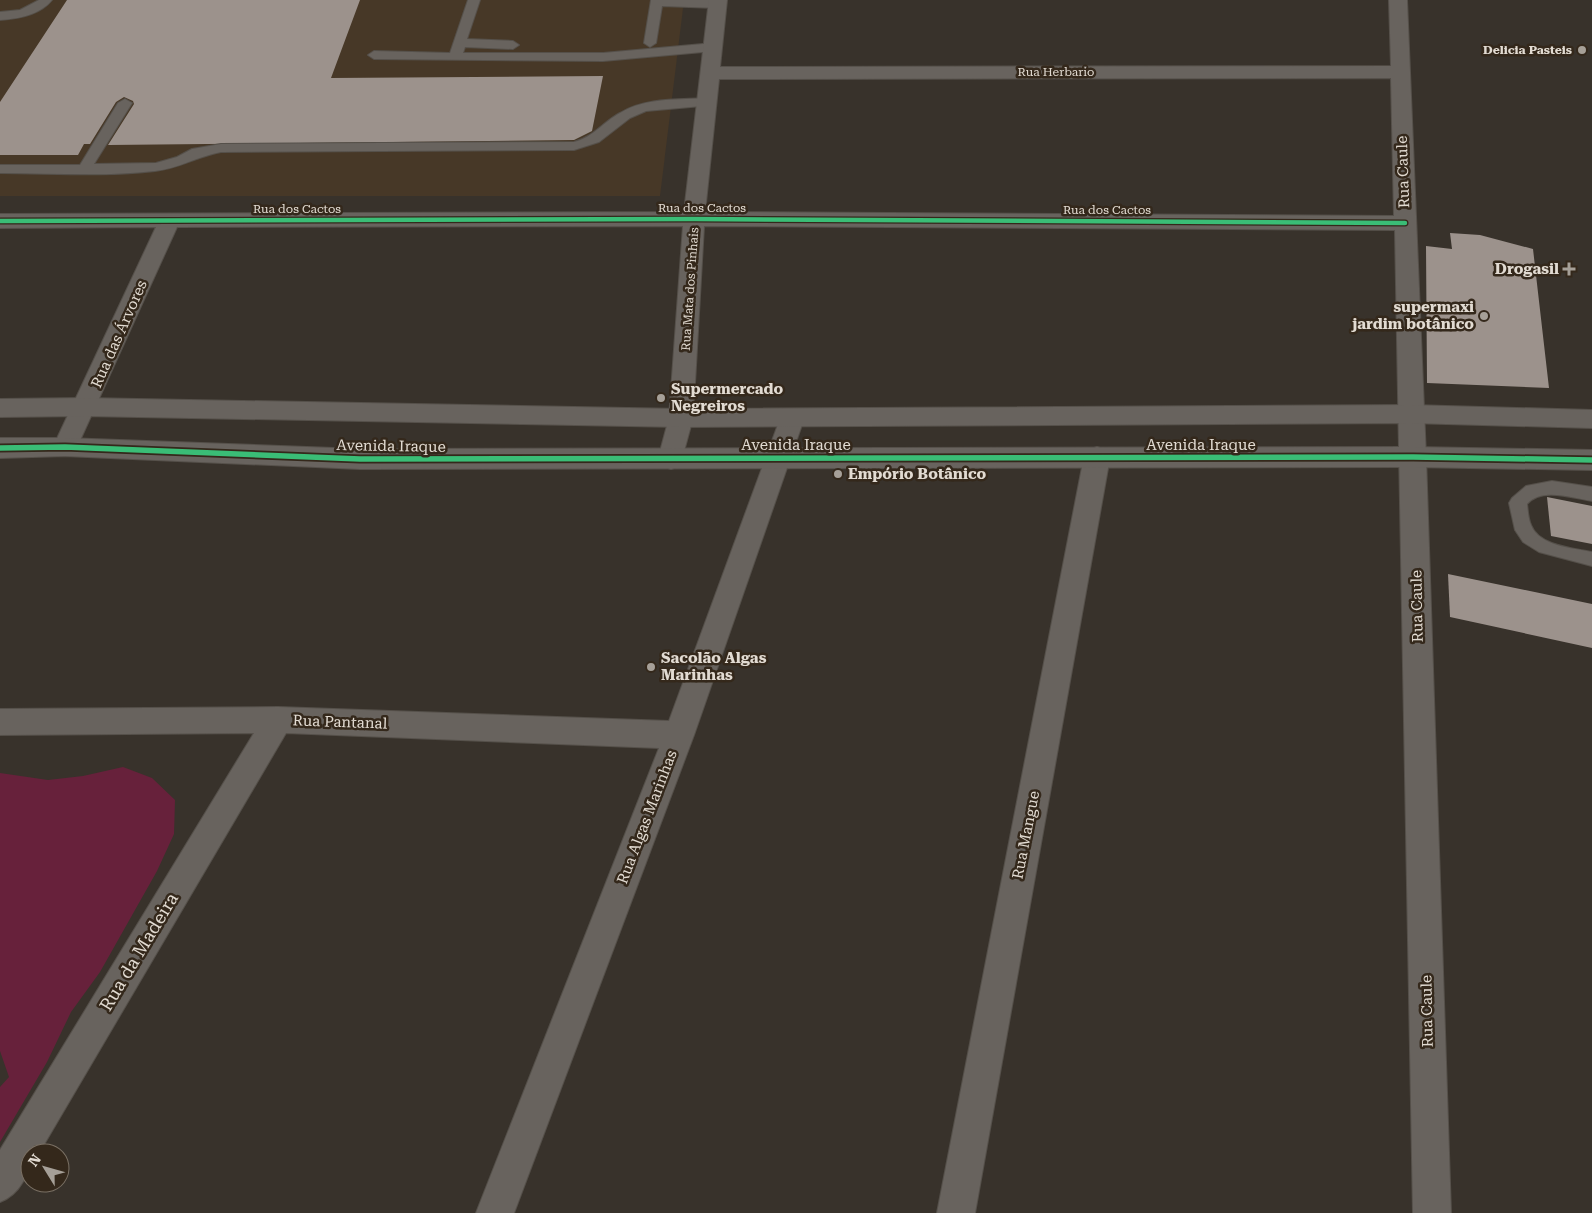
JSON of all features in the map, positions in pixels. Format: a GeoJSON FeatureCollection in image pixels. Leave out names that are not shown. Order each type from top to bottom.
{"type":"FeatureCollection","features":[{"type":"Feature","properties":{"kind":"street","name":"Rua Caule"},"geometry":{"type":"LineString","coordinates":[[1398,0],[1413,457],[1432,1213]]}},
{"type":"Feature","properties":{"kind":"street","name":"Rua Mata dos Pinhais"},"geometry":{"type":"LineString","coordinates":[[672,459],[681,418],[694,219],[708,102],[717,2]]}},
{"type":"Feature","properties":{"kind":"street","name":"Rua Herbario"},"geometry":{"type":"LineString","coordinates":[[711,73],[1400,72]]}},
{"type":"Feature","properties":{"kind":"street","name":"Rua dos Cactos"},"geometry":{"type":"LineString","coordinates":[[0,221],[694,219],[1405,223]]}},
{"type":"Feature","properties":{"kind":"street","name":"Rua das Árvores"},"geometry":{"type":"LineString","coordinates":[[65,447],[170,220]]}},
{"type":"Feature","properties":{"kind":"street","name":"Avenida Iraque"},"geometry":{"type":"LineString","coordinates":[[0,408],[85,407],[792,419],[1411,414],[1592,419]]}},
{"type":"Feature","properties":{"kind":"street","name":"Rua Algas Marinhas"},"geometry":{"type":"LineString","coordinates":[[495,1213],[679,735],[792,419]]}},
{"type":"Feature","properties":{"kind":"street","name":"Avenida Iraque"},"geometry":{"type":"LineString","coordinates":[[0,448],[65,447],[360,459],[672,459],[778,456],[1413,457],[1592,460]]}},
{"type":"Feature","properties":{"kind":"street","name":"Rua Mangue"},"geometry":{"type":"LineString","coordinates":[[956,1213],[1097,457]]}},
{"type":"Feature","properties":{"kind":"street","name":"Rua Pantanal"},"geometry":{"type":"LineString","coordinates":[[0,722],[278,720],[679,735]]}},
{"type":"Feature","properties":{"kind":"street","name":"Rua da Madeira"},"geometry":{"type":"LineString","coordinates":[[0,1184],[278,720]]}},
{"type":"Feature","properties":{"kind":"lane"},"geometry":{"type":"LineString","coordinates":[[0,16],[22,14],[39,6],[46,0]]}},
{"type":"Feature","properties":{"kind":"lane"},"geometry":{"type":"LineString","coordinates":[[456,57],[474,0]]}},
{"type":"Feature","properties":{"kind":"lane"},"geometry":{"type":"LineString","coordinates":[[650,43],[657,1],[717,2]]}},
{"type":"Feature","properties":{"kind":"lane"},"geometry":{"type":"LineString","coordinates":[[461,43],[558,46],[714,43]]}},
{"type":"Feature","properties":{"kind":"lane"},"geometry":{"type":"LineString","coordinates":[[374,55],[603,58],[714,43]]}},
{"type":"Feature","properties":{"kind":"lane"},"geometry":{"type":"LineString","coordinates":[[0,169],[156,167],[182,160],[197,152],[221,148],[574,146],[590,143],[605,134],[622,117],[633,111],[652,106],[708,102]]}},
{"type":"Feature","properties":{"kind":"lane"},"geometry":{"type":"LineString","coordinates":[[84,169],[125,103]]}},
{"type":"Feature","properties":{"kind":"lane"},"geometry":{"type":"LineString","coordinates":[[1592,494],[1540,487],[1524,494],[1518,503],[1524,530],[1533,540],[1552,549],[1592,559]]}},
{"type":"Feature","properties":{"kind":"shaded area"},"geometry":{"type":"Polygon","coordinates":[[[0,0],[684,0],[660,196],[0,196],[0,0]]]}},
{"type":"Feature","properties":{"kind":"shaded area"},"geometry":{"type":"Polygon","coordinates":[[[123,767],[152,778],[175,800],[174,834],[157,871],[100,972],[71,1012],[47,1062],[0,1142],[0,1087],[9,1077],[0,1051],[0,773],[48,780],[83,776],[123,767]]]}},
{"type":"Feature","properties":{"kind":"building"},"geometry":{"type":"Polygon","coordinates":[[[67,0],[360,0],[331,78],[603,76],[592,131],[574,140],[108,145],[134,104],[133,101],[124,97],[116,102],[90,144],[84,144],[78,155],[0,155],[0,102],[67,0]]]}},
{"type":"Feature","properties":{"kind":"building","name":"supermaxi jardim botânico"},"geometry":{"type":"Polygon","coordinates":[[[1450,233],[1480,235],[1533,249],[1549,388],[1427,383],[1426,246],[1452,249],[1450,233]]]}},
{"type":"Feature","properties":{"kind":"building"},"geometry":{"type":"Polygon","coordinates":[[[1547,497],[1592,506],[1592,544],[1551,536],[1547,497]]]}},
{"type":"Feature","properties":{"kind":"building"},"geometry":{"type":"Polygon","coordinates":[[[1448,574],[1592,604],[1592,648],[1450,617],[1448,574]]]}},
{"type":"Feature","properties":{"kind":"cycle path"},"geometry":{"type":"LineString","coordinates":[[0,221],[694,219],[1405,223]]}},
{"type":"Feature","properties":{"kind":"cycle path"},"geometry":{"type":"LineString","coordinates":[[0,448],[65,447],[360,459],[1413,457],[1592,460]]}},
{"type":"Feature","properties":{"kind":"place","name":"Delicia Pasteis"},"geometry":{"type":"Point","coordinates":[1582,50]}},
{"type":"Feature","properties":{"kind":"place","name":"Drogasil"},"geometry":{"type":"Point","coordinates":[1569,269]}},
{"type":"Feature","properties":{"kind":"place","name":"supermaxi jardim botânico"},"geometry":{"type":"Point","coordinates":[1484,316]}},
{"type":"Feature","properties":{"kind":"place","name":"Supermercado Negreiros"},"geometry":{"type":"Point","coordinates":[661,398]}},
{"type":"Feature","properties":{"kind":"place","name":"Empório Botânico"},"geometry":{"type":"Point","coordinates":[838,474]}},
{"type":"Feature","properties":{"kind":"place","name":"Sacolão Algas Marinhas"},"geometry":{"type":"Point","coordinates":[651,667]}}]}
